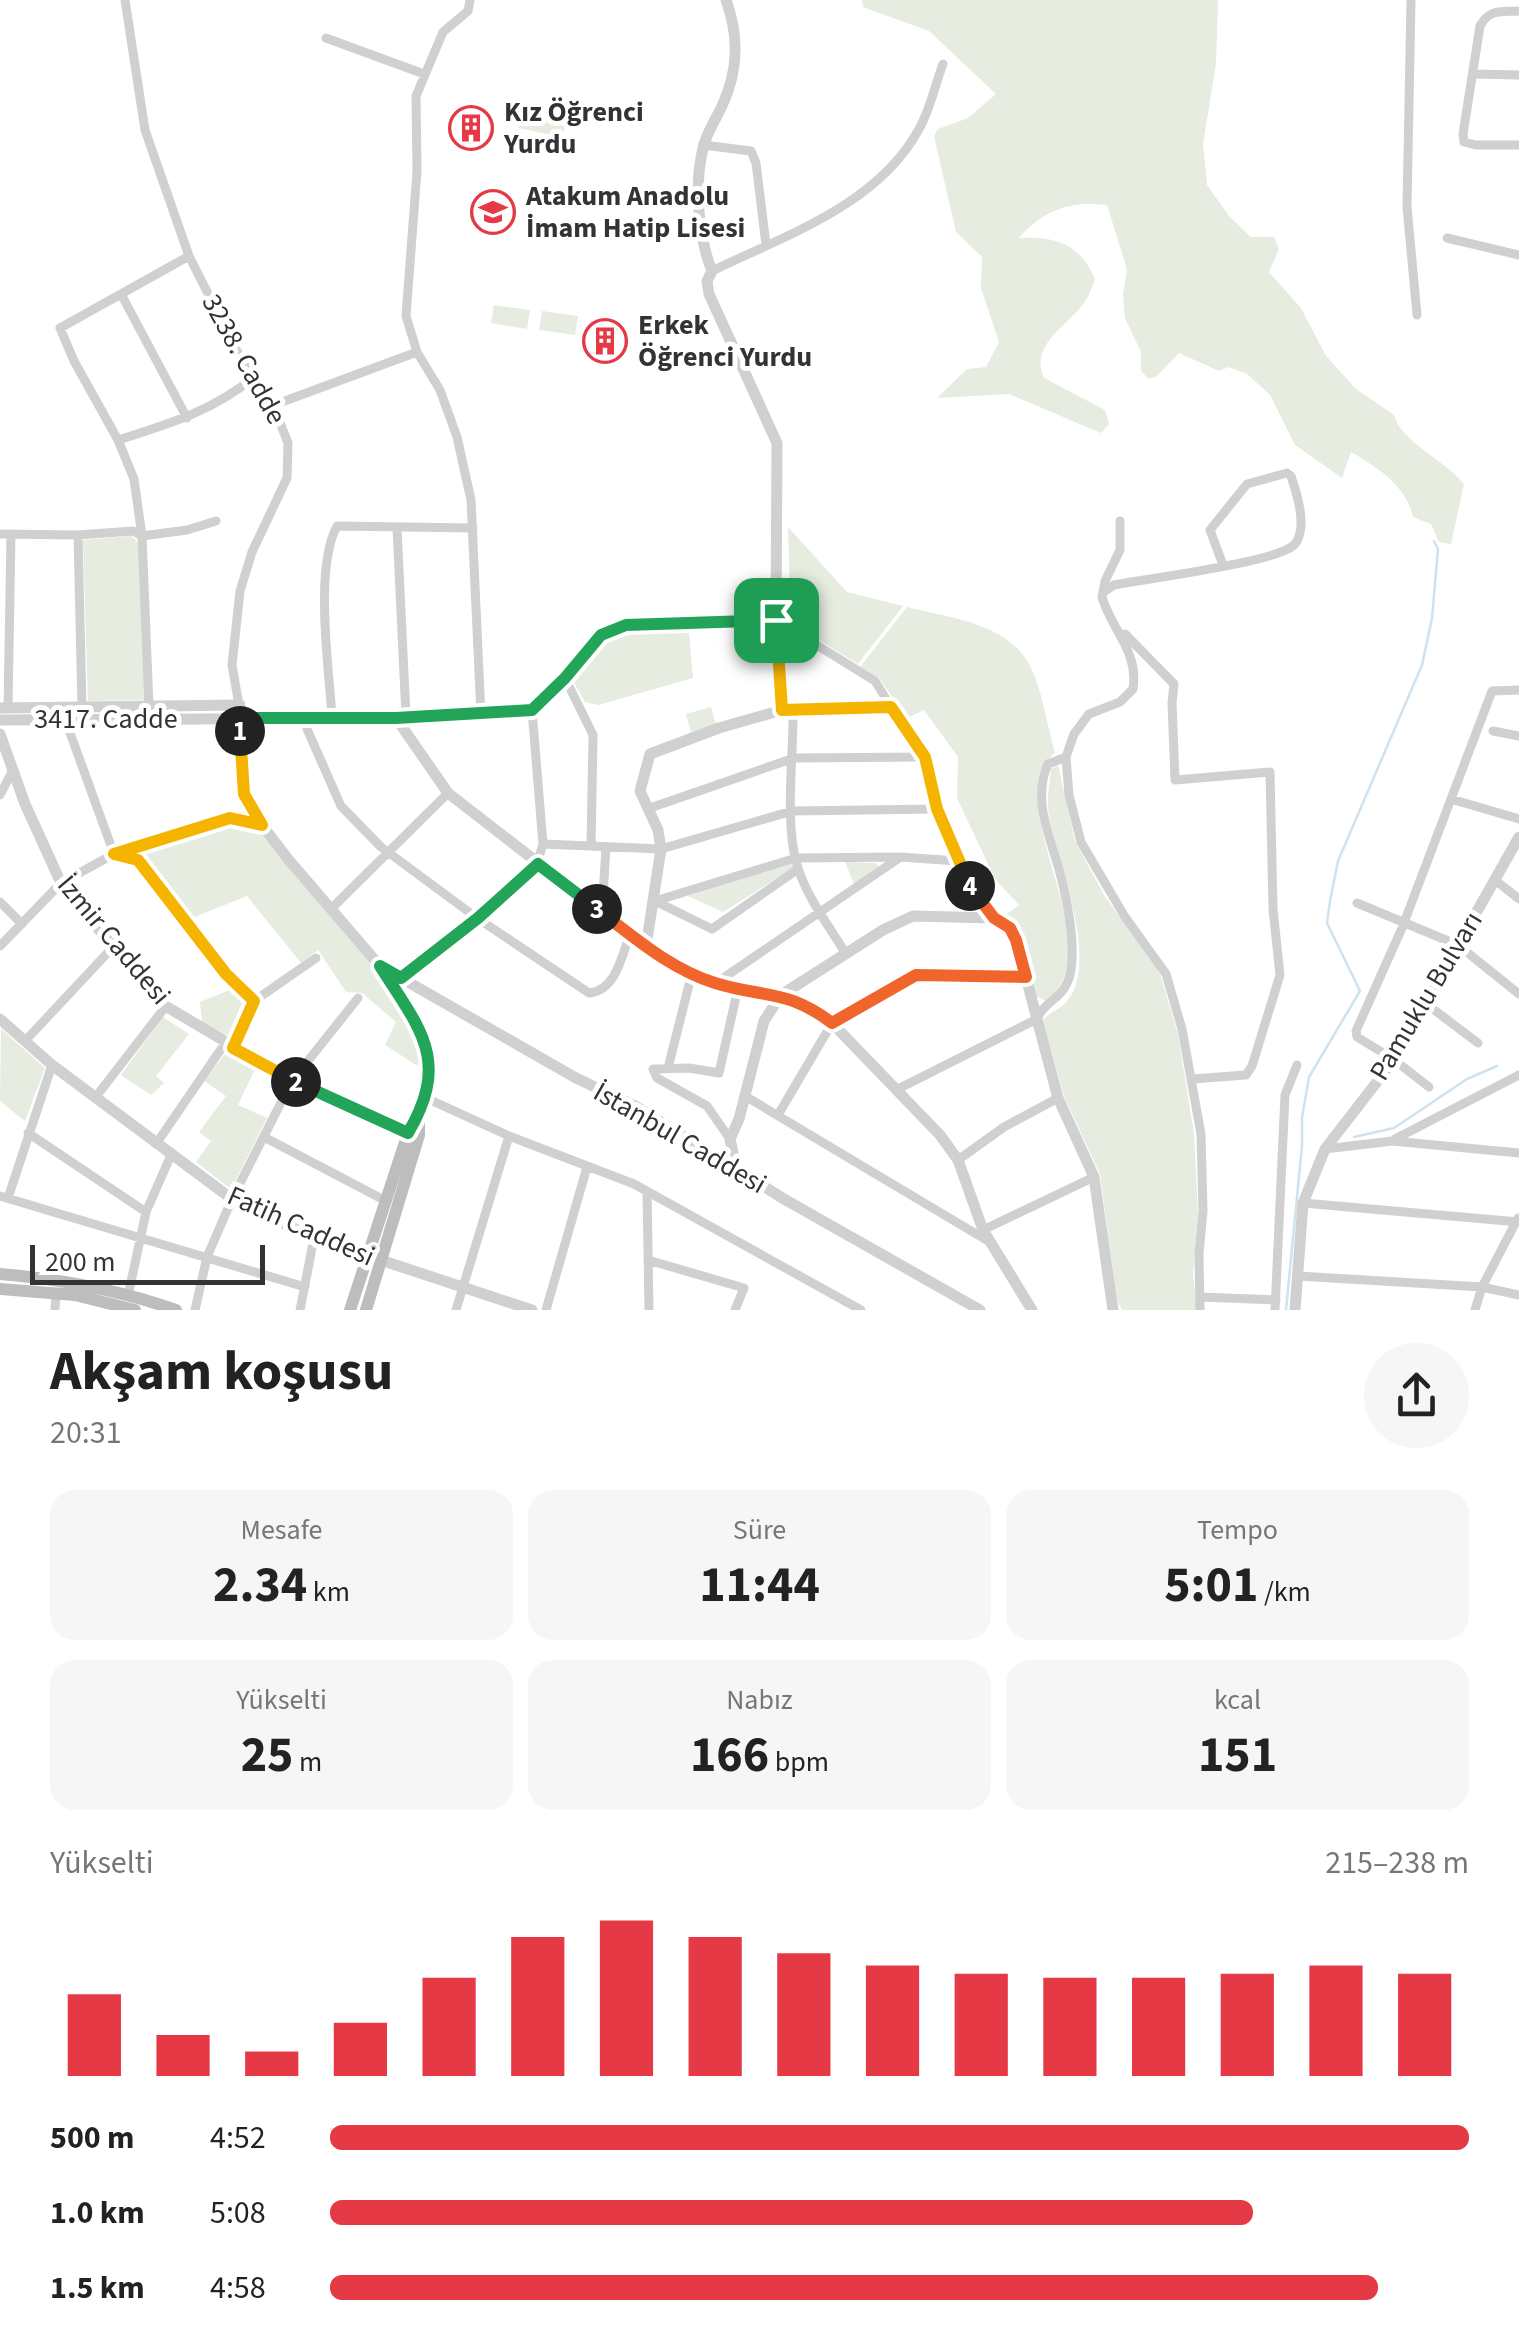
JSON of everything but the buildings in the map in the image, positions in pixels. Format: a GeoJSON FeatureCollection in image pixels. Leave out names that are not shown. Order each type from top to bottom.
{"type":"FeatureCollection","features":[{"type":"Feature","properties":{"kind":"main road"},"geometry":{"type":"LineString","coordinates":[[350,1310],[408,1133],[419,1114]]}},
{"type":"Feature","properties":{"kind":"main road"},"geometry":{"type":"LineString","coordinates":[[366,1310],[419,1135],[419,1114]]}},
{"type":"Feature","properties":{"kind":"main road"},"geometry":{"type":"LineString","coordinates":[[0,1274],[50,1278],[176,1310]]}},
{"type":"Feature","properties":{"kind":"main road"},"geometry":{"type":"LineString","coordinates":[[0,1289],[94,1299],[134,1310]]}},
{"type":"Feature","properties":{"kind":"street","name":"3238. Cadde"},"geometry":{"type":"LineString","coordinates":[[125,0],[144,130],[189,256],[238,353],[274,405],[288,443],[286,478],[252,552],[240,591],[232,665],[240,712]]}},
{"type":"Feature","properties":{"kind":"street"},"geometry":{"type":"LineString","coordinates":[[470,0],[468,11],[443,32],[416,96],[417,172],[406,316],[417,352],[440,390],[471,500],[480,715]]}},
{"type":"Feature","properties":{"kind":"street"},"geometry":{"type":"LineString","coordinates":[[712,272],[699,200],[703,146],[728,93],[736,58],[736,28],[726,0]]}},
{"type":"Feature","properties":{"kind":"street"},"geometry":{"type":"LineString","coordinates":[[1412,0],[1407,207],[1418,315]]}},
{"type":"Feature","properties":{"kind":"street"},"geometry":{"type":"LineString","coordinates":[[1519,11],[1494,11],[1485,16],[1480,26],[1464,142],[1519,145]]}},
{"type":"Feature","properties":{"kind":"street"},"geometry":{"type":"LineString","coordinates":[[326,38],[424,74]]}},
{"type":"Feature","properties":{"kind":"street"},"geometry":{"type":"LineString","coordinates":[[846,954],[797,863],[792,811],[794,758],[776,620],[777,443],[709,294],[707,281],[712,272],[862,196],[898,160],[920,128],[943,64]]}},
{"type":"Feature","properties":{"kind":"street"},"geometry":{"type":"LineString","coordinates":[[1474,74],[1519,75]]}},
{"type":"Feature","properties":{"kind":"street"},"geometry":{"type":"LineString","coordinates":[[703,146],[751,151],[756,163],[766,245]]}},
{"type":"Feature","properties":{"kind":"street"},"geometry":{"type":"LineString","coordinates":[[1447,238],[1519,255]]}},
{"type":"Feature","properties":{"kind":"street"},"geometry":{"type":"LineString","coordinates":[[148,706],[142,536],[134,480],[118,440],[74,362],[60,328],[189,256]]}},
{"type":"Feature","properties":{"kind":"street"},"geometry":{"type":"LineString","coordinates":[[121,294],[187,418]]}},
{"type":"Feature","properties":{"kind":"street"},"geometry":{"type":"LineString","coordinates":[[274,405],[417,352]]}},
{"type":"Feature","properties":{"kind":"street"},"geometry":{"type":"LineString","coordinates":[[118,440],[220,403],[254,377]]}},
{"type":"Feature","properties":{"kind":"street"},"geometry":{"type":"LineString","coordinates":[[1105,591],[1114,585],[1222,565],[1275,555],[1293,546],[1300,526],[1291,476],[1252,481],[1210,530],[1222,565]]}},
{"type":"Feature","properties":{"kind":"street"},"geometry":{"type":"LineString","coordinates":[[4,708],[5,534],[133,531],[142,536],[187,530],[216,521]]}},
{"type":"Feature","properties":{"kind":"street"},"geometry":{"type":"LineString","coordinates":[[1120,522],[1120,550],[1105,581],[1104,604],[1119,628],[1132,662],[1132,689],[1120,702],[1089,714],[1074,734],[1066,757],[1069,794],[1081,842],[1125,917],[1166,974],[1182,1029],[1201,1134],[1200,1310]]}},
{"type":"Feature","properties":{"kind":"street"},"geometry":{"type":"LineString","coordinates":[[332,717],[325,590],[332,536],[337,526],[473,528]]}},
{"type":"Feature","properties":{"kind":"street"},"geometry":{"type":"LineString","coordinates":[[398,528],[401,717],[448,793],[662,959],[716,983],[781,995],[812,1008],[832,1023],[940,1135],[958,1160],[986,1235],[1032,1310]]}},
{"type":"Feature","properties":{"kind":"street"},"geometry":{"type":"LineString","coordinates":[[78,535],[82,707]]}},
{"type":"Feature","properties":{"kind":"street"},"geometry":{"type":"LineString","coordinates":[[401,978],[478,918],[538,864],[543,844],[532,710],[601,635],[626,625],[776,620],[875,681],[925,757],[937,809],[974,893],[994,918],[1010,928],[1016,940],[1058,1098],[1094,1177],[1113,1310]]}},
{"type":"Feature","properties":{"kind":"street"},"geometry":{"type":"LineString","coordinates":[[1119,628],[1174,684],[1175,780],[1270,772],[1273,908],[1280,975],[1246,1075],[1192,1079]]}},
{"type":"Feature","properties":{"kind":"street"},"geometry":{"type":"LineString","coordinates":[[565,678],[593,735],[591,846]]}},
{"type":"Feature","properties":{"kind":"street"},"geometry":{"type":"LineString","coordinates":[[1428,1088],[1393,1059],[1357,1038],[1356,1031],[1404,922],[1492,691],[1519,690]]}},
{"type":"Feature","properties":{"kind":"street","name":"3417. Cadde"},"geometry":{"type":"LineString","coordinates":[[4,708],[148,706],[305,717],[480,715],[532,710]]}},
{"type":"Feature","properties":{"kind":"street"},"geometry":{"type":"LineString","coordinates":[[646,946],[661,849],[650,808],[640,791],[650,754],[720,728],[788,710],[891,707]]}},
{"type":"Feature","properties":{"kind":"street"},"geometry":{"type":"LineString","coordinates":[[240,712],[244,794],[262,825],[380,966],[424,1040],[431,1067],[419,1114]]}},
{"type":"Feature","properties":{"kind":"street","name":"3417. Cadde"},"geometry":{"type":"LineString","coordinates":[[0,720],[240,712]]}},
{"type":"Feature","properties":{"kind":"street"},"geometry":{"type":"LineString","coordinates":[[305,717],[341,806],[390,854],[478,918],[589,992],[605,988],[630,934]]}},
{"type":"Feature","properties":{"kind":"street"},"geometry":{"type":"LineString","coordinates":[[66,719],[114,854]]}},
{"type":"Feature","properties":{"kind":"street"},"geometry":{"type":"LineString","coordinates":[[1494,731],[1519,736]]}},
{"type":"Feature","properties":{"kind":"street","name":"İzmir Caddesi"},"geometry":{"type":"LineString","coordinates":[[0,734],[61,883],[157,1001],[292,1081],[408,1133]]}},
{"type":"Feature","properties":{"kind":"street"},"geometry":{"type":"LineString","coordinates":[[650,808],[794,758],[925,757]]}},
{"type":"Feature","properties":{"kind":"street"},"geometry":{"type":"LineString","coordinates":[[896,1090],[1037,1019],[1062,996],[1071,970],[1070,928],[1062,878],[1042,810],[1042,776],[1048,764],[1066,757]]}},
{"type":"Feature","properties":{"kind":"street"},"geometry":{"type":"LineString","coordinates":[[0,795],[13,770]]}},
{"type":"Feature","properties":{"kind":"street"},"geometry":{"type":"LineString","coordinates":[[332,910],[448,793]]}},
{"type":"Feature","properties":{"kind":"street"},"geometry":{"type":"LineString","coordinates":[[1451,798],[1519,819]]}},
{"type":"Feature","properties":{"kind":"street"},"geometry":{"type":"LineString","coordinates":[[543,844],[661,849],[792,811],[937,809]]}},
{"type":"Feature","properties":{"kind":"street"},"geometry":{"type":"LineString","coordinates":[[0,946],[61,883],[114,854],[230,818],[262,825]]}},
{"type":"Feature","properties":{"kind":"street","name":"Pamuklu Bulvarı"},"geometry":{"type":"LineString","coordinates":[[1294,1310],[1304,1204],[1325,1149],[1393,1059],[1519,837]]}},
{"type":"Feature","properties":{"kind":"street"},"geometry":{"type":"LineString","coordinates":[[602,913],[606,847]]}},
{"type":"Feature","properties":{"kind":"street"},"geometry":{"type":"LineString","coordinates":[[114,854],[138,860],[226,974],[254,1001]]}},
{"type":"Feature","properties":{"kind":"street"},"geometry":{"type":"LineString","coordinates":[[655,901],[797,863],[900,857],[958,861]]}},
{"type":"Feature","properties":{"kind":"street"},"geometry":{"type":"LineString","coordinates":[[716,983],[900,857]]}},
{"type":"Feature","properties":{"kind":"street"},"geometry":{"type":"LineString","coordinates":[[655,901],[712,929],[797,863]]}},
{"type":"Feature","properties":{"kind":"street"},"geometry":{"type":"LineString","coordinates":[[1495,880],[1519,899]]}},
{"type":"Feature","properties":{"kind":"street"},"geometry":{"type":"LineString","coordinates":[[0,902],[22,924]]}},
{"type":"Feature","properties":{"kind":"street"},"geometry":{"type":"LineString","coordinates":[[1358,903],[1458,945],[1519,994]]}},
{"type":"Feature","properties":{"kind":"street"},"geometry":{"type":"LineString","coordinates":[[730,1140],[764,1021],[781,995],[883,930],[914,916],[994,918]]}},
{"type":"Feature","properties":{"kind":"street"},"geometry":{"type":"LineString","coordinates":[[25,1041],[114,947]]}},
{"type":"Feature","properties":{"kind":"street"},"geometry":{"type":"LineString","coordinates":[[156,1144],[221,1049],[233,1048],[254,1001],[316,958]]}},
{"type":"Feature","properties":{"kind":"street","name":"İstanbul Caddesi"},"geometry":{"type":"LineString","coordinates":[[380,966],[576,1078],[635,1106],[737,1171],[980,1310]]}},
{"type":"Feature","properties":{"kind":"street"},"geometry":{"type":"LineString","coordinates":[[668,1068],[692,973]]}},
{"type":"Feature","properties":{"kind":"street"},"geometry":{"type":"LineString","coordinates":[[778,1114],[832,1023],[916,975],[1026,977]]}},
{"type":"Feature","properties":{"kind":"street"},"geometry":{"type":"LineString","coordinates":[[737,1171],[730,1140],[707,1106],[656,1078],[653,1072],[657,1067],[719,1073],[738,988]]}},
{"type":"Feature","properties":{"kind":"street"},"geometry":{"type":"LineString","coordinates":[[195,1310],[207,1257],[292,1081],[358,998]]}},
{"type":"Feature","properties":{"kind":"street"},"geometry":{"type":"LineString","coordinates":[[1032,998],[1046,1007]]}},
{"type":"Feature","properties":{"kind":"street"},"geometry":{"type":"LineString","coordinates":[[1425,1003],[1478,1043]]}},
{"type":"Feature","properties":{"kind":"street"},"geometry":{"type":"LineString","coordinates":[[96,1098],[166,1006]]}},
{"type":"Feature","properties":{"kind":"street","name":"Fatih Caddesi"},"geometry":{"type":"LineString","coordinates":[[0,1019],[52,1065],[232,1199],[314,1238],[368,1258],[532,1310]]}},
{"type":"Feature","properties":{"kind":"street"},"geometry":{"type":"LineString","coordinates":[[52,1065],[4,1197],[305,1287]]}},
{"type":"Feature","properties":{"kind":"street"},"geometry":{"type":"LineString","coordinates":[[1200,1297],[1275,1305],[1285,1096],[1297,1065]]}},
{"type":"Feature","properties":{"kind":"street"},"geometry":{"type":"LineString","coordinates":[[1392,1141],[1519,1075]]}},
{"type":"Feature","properties":{"kind":"street"},"geometry":{"type":"LineString","coordinates":[[745,1096],[986,1235]]}},
{"type":"Feature","properties":{"kind":"street"},"geometry":{"type":"LineString","coordinates":[[426,1098],[646,1191],[861,1310]]}},
{"type":"Feature","properties":{"kind":"street"},"geometry":{"type":"LineString","coordinates":[[958,1160],[1004,1127],[1058,1098]]}},
{"type":"Feature","properties":{"kind":"street"},"geometry":{"type":"LineString","coordinates":[[28,1132],[146,1212]]}},
{"type":"Feature","properties":{"kind":"street"},"geometry":{"type":"LineString","coordinates":[[456,1310],[509,1136]]}},
{"type":"Feature","properties":{"kind":"street"},"geometry":{"type":"LineString","coordinates":[[264,1137],[386,1201]]}},
{"type":"Feature","properties":{"kind":"street"},"geometry":{"type":"LineString","coordinates":[[1325,1149],[1392,1141],[1519,1154]]}},
{"type":"Feature","properties":{"kind":"street"},"geometry":{"type":"LineString","coordinates":[[128,1296],[146,1212],[171,1155]]}},
{"type":"Feature","properties":{"kind":"street"},"geometry":{"type":"LineString","coordinates":[[546,1310],[587,1167]]}},
{"type":"Feature","properties":{"kind":"street"},"geometry":{"type":"LineString","coordinates":[[986,1235],[1094,1177]]}},
{"type":"Feature","properties":{"kind":"street"},"geometry":{"type":"LineString","coordinates":[[646,1191],[648,1310]]}},
{"type":"Feature","properties":{"kind":"street"},"geometry":{"type":"LineString","coordinates":[[1304,1204],[1518,1220],[1482,1287],[1475,1310]]}},
{"type":"Feature","properties":{"kind":"street"},"geometry":{"type":"LineString","coordinates":[[300,1310],[314,1238]]}},
{"type":"Feature","properties":{"kind":"street"},"geometry":{"type":"LineString","coordinates":[[648,1260],[744,1288],[735,1310]]}},
{"type":"Feature","properties":{"kind":"street"},"geometry":{"type":"LineString","coordinates":[[1298,1276],[1482,1287],[1519,1295]]}},
{"type":"Feature","properties":{"kind":"street"},"geometry":{"type":"LineString","coordinates":[[55,1310],[56,1294]]}},
{"type":"Feature","properties":{"kind":"shaded area"},"geometry":{"type":"Polygon","coordinates":[[[862,0],[1218,0],[1216,64],[1203,144],[1207,185],[1229,216],[1251,237],[1274,237],[1279,249],[1269,272],[1301,308],[1326,356],[1355,388],[1394,415],[1405,434],[1464,484],[1451,544],[1439,542],[1431,524],[1413,517],[1397,487],[1361,458],[1351,452],[1342,478],[1295,445],[1270,395],[1247,374],[1229,367],[1219,371],[1179,353],[1149,379],[1141,371],[1141,352],[1125,318],[1127,269],[1107,205],[1058,210],[1038,220],[1019,238],[1065,244],[1082,257],[1095,279],[1084,302],[1045,348],[1041,367],[1044,378],[1105,410],[1109,424],[1101,433],[1009,394],[937,398],[967,369],[986,367],[999,342],[981,288],[982,257],[956,232],[934,136],[938,129],[968,118],[996,94],[929,31],[863,7],[862,0]]]}},
{"type":"Feature","properties":{"kind":"shaded area"},"geometry":{"type":"Polygon","coordinates":[[[521,109],[551,114],[551,119],[553,114],[567,116],[563,137],[518,128],[521,109]]]}},
{"type":"Feature","properties":{"kind":"shaded area"},"geometry":{"type":"Polygon","coordinates":[[[494,305],[530,310],[527,329],[491,323],[494,305]]]}},
{"type":"Feature","properties":{"kind":"shaded area"},"geometry":{"type":"Polygon","coordinates":[[[542,311],[578,316],[575,335],[539,330],[542,311]]]}},
{"type":"Feature","properties":{"kind":"shaded area"},"geometry":{"type":"Polygon","coordinates":[[[788,527],[847,592],[903,606],[858,664],[791,623],[788,527]]]}},
{"type":"Feature","properties":{"kind":"shaded area"},"geometry":{"type":"Polygon","coordinates":[[[131,536],[138,542],[145,700],[88,701],[83,540],[131,536]]]}},
{"type":"Feature","properties":{"kind":"shaded area"},"geometry":{"type":"Polygon","coordinates":[[[907,607],[960,619],[994,632],[1021,653],[1035,678],[1055,753],[1040,776],[1038,805],[1069,946],[1064,977],[1046,1001],[1036,996],[1012,924],[1003,917],[1019,905],[995,879],[957,798],[958,757],[924,710],[907,718],[879,678],[860,667],[907,607]]]}},
{"type":"Feature","properties":{"kind":"shaded area"},"geometry":{"type":"Polygon","coordinates":[[[689,632],[693,678],[598,705],[585,702],[572,679],[604,645],[622,635],[689,632]]]}},
{"type":"Feature","properties":{"kind":"shaded area"},"geometry":{"type":"Polygon","coordinates":[[[711,707],[716,725],[691,732],[686,714],[711,707]]]}},
{"type":"Feature","properties":{"kind":"shaded area"},"geometry":{"type":"Polygon","coordinates":[[[1058,765],[1075,841],[1104,895],[1160,974],[1178,1034],[1194,1134],[1198,1212],[1193,1275],[1197,1310],[1122,1310],[1117,1300],[1100,1174],[1064,1096],[1043,1021],[1067,1001],[1080,959],[1078,933],[1048,808],[1051,769],[1058,765]]]}},
{"type":"Feature","properties":{"kind":"shaded area"},"geometry":{"type":"Polygon","coordinates":[[[230,824],[258,829],[354,941],[398,1003],[425,1063],[416,1065],[385,1045],[396,1022],[362,993],[346,992],[318,950],[301,963],[247,896],[192,918],[141,853],[230,824]]]}},
{"type":"Feature","properties":{"kind":"shaded area"},"geometry":{"type":"Polygon","coordinates":[[[845,862],[876,863],[879,868],[854,884],[845,862]]]}},
{"type":"Feature","properties":{"kind":"shaded area"},"geometry":{"type":"Polygon","coordinates":[[[792,864],[793,868],[723,912],[688,896],[792,864]]]}},
{"type":"Feature","properties":{"kind":"shaded area"},"geometry":{"type":"Polygon","coordinates":[[[232,989],[250,1003],[232,1038],[202,1022],[200,1002],[232,989]]]}},
{"type":"Feature","properties":{"kind":"shaded area"},"geometry":{"type":"Polygon","coordinates":[[[163,1017],[189,1034],[156,1076],[164,1083],[151,1095],[121,1075],[163,1017]]]}},
{"type":"Feature","properties":{"kind":"shaded area"},"geometry":{"type":"Polygon","coordinates":[[[1,1029],[45,1068],[25,1121],[0,1101],[1,1029]]]}},
{"type":"Feature","properties":{"kind":"shaded area"},"geometry":{"type":"Polygon","coordinates":[[[233,1052],[256,1067],[238,1105],[267,1118],[231,1189],[196,1162],[211,1141],[199,1132],[226,1096],[204,1081],[225,1054],[233,1052]]]}},
{"type":"Feature","properties":{"kind":"waterway"},"geometry":{"type":"LineString","coordinates":[[1286,1310],[1309,1077],[1360,991],[1327,923],[1330,901],[1338,861],[1422,665],[1432,618],[1438,549],[1434,541]]}},
{"type":"Feature","properties":{"kind":"waterway"},"geometry":{"type":"LineString","coordinates":[[1354,1137],[1394,1128],[1467,1079],[1497,1066]]}},
{"type":"Feature","properties":{"kind":"place","name":"Kız Öğrenci Yurdu"},"geometry":{"type":"Point","coordinates":[471,128]}},
{"type":"Feature","properties":{"kind":"place","name":"Atakum Anadolu İmam Hatip Lisesi"},"geometry":{"type":"Point","coordinates":[493,212]}},
{"type":"Feature","properties":{"kind":"place","name":"Erkek Öğrenci Yurdu"},"geometry":{"type":"Point","coordinates":[605,341]}},
{"type":"Feature","properties":{"kind":"route"},"geometry":{"type":"LineString","coordinates":[[776,620],[782,710],[891,707],[925,757],[937,809],[974,893],[994,918],[1010,928],[1026,977],[916,975],[832,1023],[793,999],[716,983],[662,959],[538,864],[478,918],[401,978],[380,966],[424,1040],[431,1067],[426,1098],[408,1133],[292,1081],[233,1048],[254,1001],[226,974],[138,860],[114,854],[230,818],[262,825],[244,794],[240,718],[396,718],[532,710],[601,635],[626,625],[776,620]]}}]}
